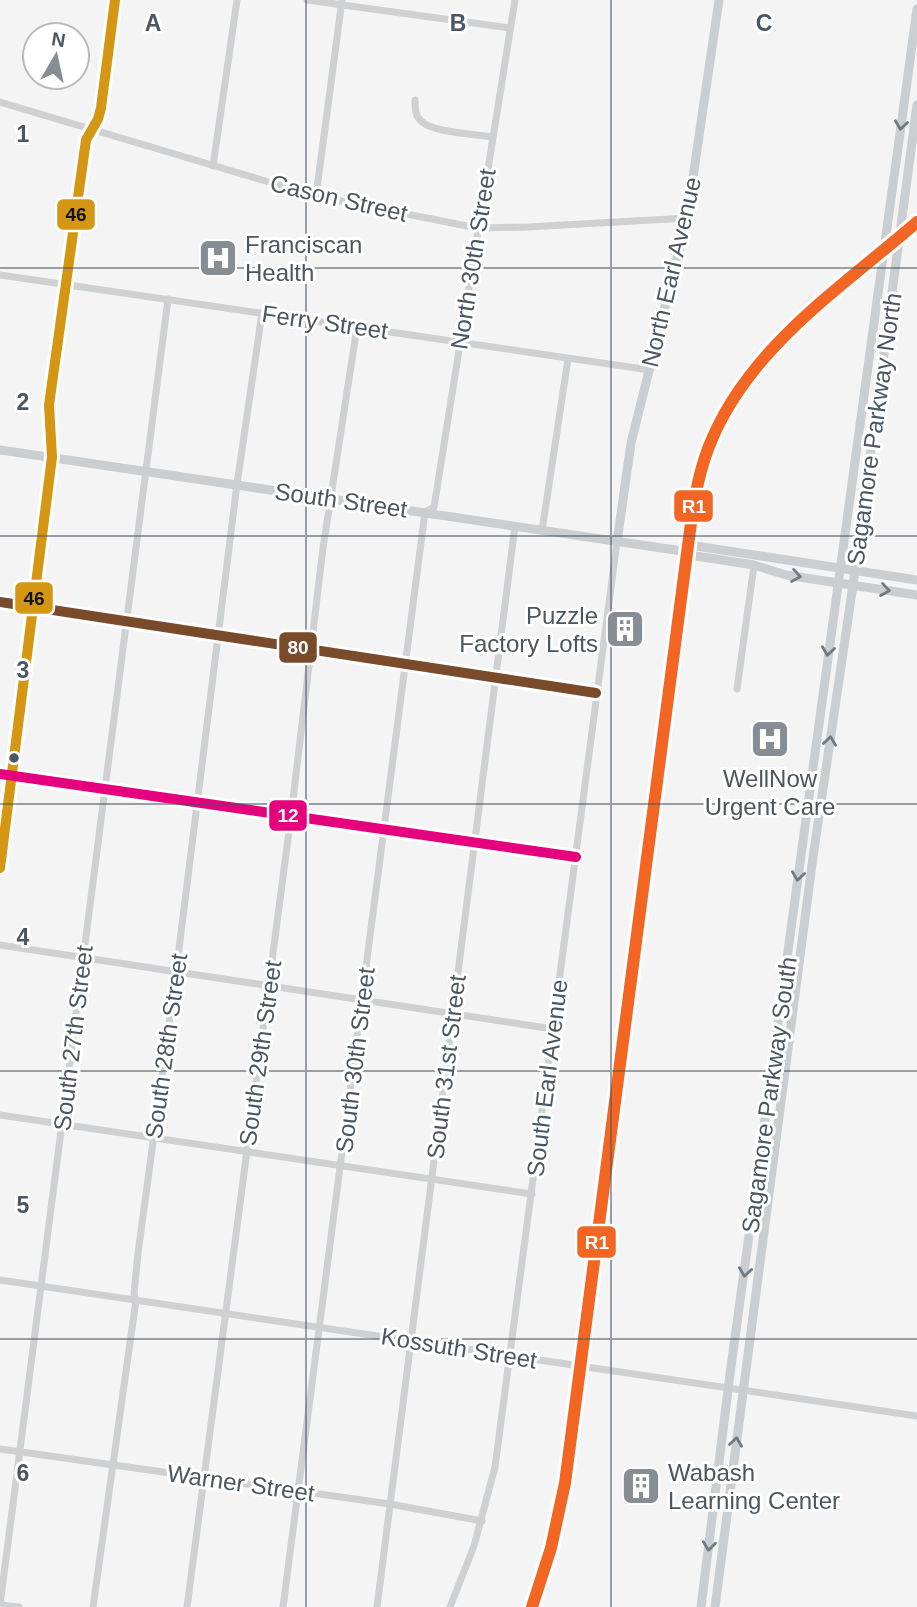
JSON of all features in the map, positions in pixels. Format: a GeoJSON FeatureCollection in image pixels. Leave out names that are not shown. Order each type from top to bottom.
{"type":"FeatureCollection","features":[{"type":"Feature","properties":{"kind":"main road","name":"North Earl Avenue"},"geometry":{"type":"LineString","coordinates":[[617,542],[631,443],[687,218],[719,0]]}},
{"type":"Feature","properties":{"kind":"main road","name":"Sagamore Parkway North"},"geometry":{"type":"LineString","coordinates":[[837,583],[917,9]]}},
{"type":"Feature","properties":{"kind":"main road","name":"Sagamore Parkway North"},"geometry":{"type":"LineString","coordinates":[[853,585],[917,105]]}},
{"type":"Feature","properties":{"kind":"main road","name":"South Street"},"geometry":{"type":"LineString","coordinates":[[0,450],[682,551],[696,556],[754,565],[786,575],[917,595]]}},
{"type":"Feature","properties":{"kind":"main road","name":"South Street"},"geometry":{"type":"LineString","coordinates":[[682,551],[696,547],[917,580]]}},
{"type":"Feature","properties":{"kind":"main road","name":"Sagamore Parkway South"},"geometry":{"type":"LineString","coordinates":[[701,1607],[837,583]]}},
{"type":"Feature","properties":{"kind":"main road","name":"Sagamore Parkway South"},"geometry":{"type":"LineString","coordinates":[[715,1607],[813,857],[853,585]]}},
{"type":"Feature","properties":{"kind":"street"},"geometry":{"type":"LineString","coordinates":[[0,868],[52,457],[49,405],[86,140],[101,108],[115,0]]}},
{"type":"Feature","properties":{"kind":"street"},"geometry":{"type":"LineString","coordinates":[[213,166],[237,0]]}},
{"type":"Feature","properties":{"kind":"street"},"geometry":{"type":"LineString","coordinates":[[307,0],[510,28]]}},
{"type":"Feature","properties":{"kind":"street","name":"North 30th Street"},"geometry":{"type":"LineString","coordinates":[[425,512],[434,507],[515,0]]}},
{"type":"Feature","properties":{"kind":"street"},"geometry":{"type":"LineString","coordinates":[[316,196],[342,3]]}},
{"type":"Feature","properties":{"kind":"street"},"geometry":{"type":"LineString","coordinates":[[415,100],[416,114],[430,127],[493,137]]}},
{"type":"Feature","properties":{"kind":"street","name":"Cason Street"},"geometry":{"type":"LineString","coordinates":[[0,103],[316,196],[477,228],[687,218]]}},
{"type":"Feature","properties":{"kind":"street","name":"Ferry Street"},"geometry":{"type":"LineString","coordinates":[[0,275],[650,370]]}},
{"type":"Feature","properties":{"kind":"street","name":"South 27th Street"},"geometry":{"type":"LineString","coordinates":[[0,1605],[168,299]]}},
{"type":"Feature","properties":{"kind":"street","name":"South 28th Street"},"geometry":{"type":"LineString","coordinates":[[93,1607],[136,1300],[134,1294],[153,1138],[237,484],[262,313]]}},
{"type":"Feature","properties":{"kind":"street","name":"South 29th Street"},"geometry":{"type":"LineString","coordinates":[[187,1607],[330,498],[357,327]]}},
{"type":"Feature","properties":{"kind":"street"},"geometry":{"type":"LineString","coordinates":[[542,531],[568,359]]}},
{"type":"Feature","properties":{"kind":"street","name":"South 30th Street"},"geometry":{"type":"LineString","coordinates":[[284,1607],[425,512]]}},
{"type":"Feature","properties":{"kind":"street","name":"South 31st Street"},"geometry":{"type":"LineString","coordinates":[[377,1607],[515,526]]}},
{"type":"Feature","properties":{"kind":"street","name":"South Earl Avenue"},"geometry":{"type":"LineString","coordinates":[[450,1607],[482,1521],[495,1467],[617,542]]}},
{"type":"Feature","properties":{"kind":"street"},"geometry":{"type":"LineString","coordinates":[[737,689],[754,565]]}},
{"type":"Feature","properties":{"kind":"street"},"geometry":{"type":"LineString","coordinates":[[0,602],[596,693]]}},
{"type":"Feature","properties":{"kind":"street"},"geometry":{"type":"LineString","coordinates":[[0,774],[576,857]]}},
{"type":"Feature","properties":{"kind":"street"},"geometry":{"type":"LineString","coordinates":[[0,944],[553,1029]]}},
{"type":"Feature","properties":{"kind":"street"},"geometry":{"type":"LineString","coordinates":[[0,1115],[532,1194]]}},
{"type":"Feature","properties":{"kind":"street","name":"Kossuth Street"},"geometry":{"type":"LineString","coordinates":[[0,1280],[917,1416]]}},
{"type":"Feature","properties":{"kind":"street","name":"Warner Street"},"geometry":{"type":"LineString","coordinates":[[0,1449],[204,1476],[482,1521]]}},
{"type":"Feature","properties":{"kind":"street"},"geometry":{"type":"LineString","coordinates":[[0,1605],[19,1607]]}},
{"type":"Feature","properties":{"kind":"transit line","name":"46"},"geometry":{"type":"LineString","coordinates":[[0,868],[52,457],[49,405],[86,140],[101,108],[115,0]]}},
{"type":"Feature","properties":{"kind":"transit line","name":"R1"},"geometry":{"type":"LineString","coordinates":[[532,1607],[551,1548],[565,1483],[689,538],[701,471],[724,414],[745,381],[770,351],[827,297],[917,222]]}},
{"type":"Feature","properties":{"kind":"transit line","name":"80"},"geometry":{"type":"LineString","coordinates":[[0,602],[596,693]]}},
{"type":"Feature","properties":{"kind":"transit line","name":"12"},"geometry":{"type":"LineString","coordinates":[[0,774],[576,857]]}},
{"type":"Feature","properties":{"kind":"place","name":"Franciscan Health"},"geometry":{"type":"Point","coordinates":[218,258]}},
{"type":"Feature","properties":{"kind":"place","name":"Puzzle Factory Lofts"},"geometry":{"type":"Point","coordinates":[625,629]}},
{"type":"Feature","properties":{"kind":"place","name":"WellNow Urgent Care"},"geometry":{"type":"Point","coordinates":[770,739]}},
{"type":"Feature","properties":{"kind":"place","name":"Wabash Learning Center"},"geometry":{"type":"Point","coordinates":[641,1486]}}]}
